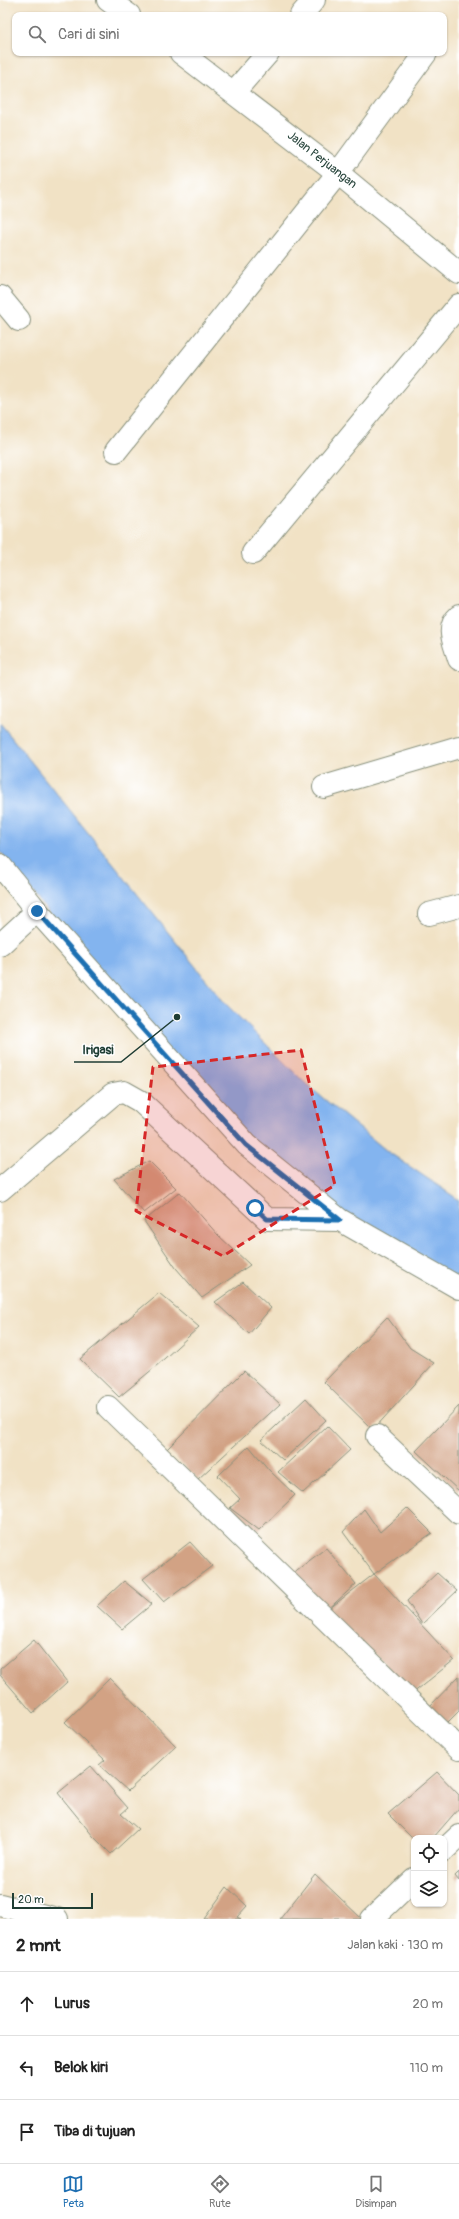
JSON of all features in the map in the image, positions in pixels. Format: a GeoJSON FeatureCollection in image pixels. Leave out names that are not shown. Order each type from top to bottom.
{"type":"FeatureCollection","features":[{"type":"Feature","properties":{"kind":"street"},"geometry":{"type":"LineString","coordinates":[[108,0],[125,12]]}},
{"type":"Feature","properties":{"kind":"street"},"geometry":{"type":"LineString","coordinates":[[304,12],[314,0]]}},
{"type":"Feature","properties":{"kind":"street","name":"Jalan Perjuangan"},"geometry":{"type":"LineString","coordinates":[[185,56],[338,172],[459,273]]}},
{"type":"Feature","properties":{"kind":"street"},"geometry":{"type":"LineString","coordinates":[[234,92],[265,56]]}},
{"type":"Feature","properties":{"kind":"street"},"geometry":{"type":"LineString","coordinates":[[116,451],[338,172],[424,56]]}},
{"type":"Feature","properties":{"kind":"street"},"geometry":{"type":"LineString","coordinates":[[0,297],[19,320]]}},
{"type":"Feature","properties":{"kind":"street"},"geometry":{"type":"LineString","coordinates":[[253,553],[459,306]]}},
{"type":"Feature","properties":{"kind":"street"},"geometry":{"type":"LineString","coordinates":[[459,616],[454,621],[451,629],[459,659]]}},
{"type":"Feature","properties":{"kind":"street"},"geometry":{"type":"LineString","coordinates":[[324,787],[459,747]]}},
{"type":"Feature","properties":{"kind":"street"},"geometry":{"type":"LineString","coordinates":[[0,865],[37,911],[246,1145],[340,1220],[459,1288]]}},
{"type":"Feature","properties":{"kind":"street"},"geometry":{"type":"LineString","coordinates":[[429,914],[459,906]]}},
{"type":"Feature","properties":{"kind":"street"},"geometry":{"type":"LineString","coordinates":[[0,945],[37,911]]}},
{"type":"Feature","properties":{"kind":"street"},"geometry":{"type":"LineString","coordinates":[[0,1190],[113,1094],[124,1092],[140,1101],[267,1219],[340,1220]]}},
{"type":"Feature","properties":{"kind":"street"},"geometry":{"type":"LineString","coordinates":[[108,1407],[459,1749]]}},
{"type":"Feature","properties":{"kind":"street"},"geometry":{"type":"LineString","coordinates":[[378,1436],[459,1513]]}},
{"type":"Feature","properties":{"kind":"street"},"geometry":{"type":"LineString","coordinates":[[447,1847],[459,1836]]}},
{"type":"Feature","properties":{"kind":"street"},"geometry":{"type":"LineString","coordinates":[[381,1916],[411,1882]]}},
{"type":"Feature","properties":{"kind":"street"},"geometry":{"type":"LineString","coordinates":[[0,1905],[57,1919]]}},
{"type":"Feature","properties":{"kind":"highlighted area"},"geometry":{"type":"Polygon","coordinates":[[[301,1050],[335,1185],[223,1256],[136,1211],[153,1067],[301,1050]]]}},
{"type":"Feature","properties":{"kind":"water"},"geometry":{"type":"Polygon","coordinates":[[[0,723],[224,1002],[306,1084],[387,1151],[459,1200],[459,1291],[341,1217],[178,1074],[0,851],[0,723]]]}},
{"type":"Feature","properties":{"kind":"building"},"geometry":{"type":"Polygon","coordinates":[[[149,1161],[176,1188],[144,1213],[114,1179],[149,1161]]]}},
{"type":"Feature","properties":{"kind":"building"},"geometry":{"type":"Polygon","coordinates":[[[180,1192],[218,1235],[250,1265],[202,1298],[176,1268],[144,1221],[180,1192]]]}},
{"type":"Feature","properties":{"kind":"building"},"geometry":{"type":"Polygon","coordinates":[[[243,1282],[271,1308],[249,1334],[215,1302],[243,1282]]]}},
{"type":"Feature","properties":{"kind":"building"},"geometry":{"type":"Polygon","coordinates":[[[159,1293],[199,1327],[154,1368],[119,1397],[80,1359],[159,1293]]]}},
{"type":"Feature","properties":{"kind":"building"},"geometry":{"type":"Polygon","coordinates":[[[387,1317],[410,1348],[434,1363],[373,1430],[324,1382],[387,1317]]]}},
{"type":"Feature","properties":{"kind":"building"},"geometry":{"type":"Polygon","coordinates":[[[244,1371],[280,1404],[198,1479],[167,1449],[244,1371]]]}},
{"type":"Feature","properties":{"kind":"building"},"geometry":{"type":"Polygon","coordinates":[[[306,1398],[326,1420],[283,1460],[261,1440],[306,1398]]]}},
{"type":"Feature","properties":{"kind":"building"},"geometry":{"type":"Polygon","coordinates":[[[459,1406],[459,1491],[416,1451],[459,1406]]]}},
{"type":"Feature","properties":{"kind":"building"},"geometry":{"type":"Polygon","coordinates":[[[327,1426],[350,1450],[303,1493],[278,1472],[327,1426]]]}},
{"type":"Feature","properties":{"kind":"building"},"geometry":{"type":"Polygon","coordinates":[[[249,1446],[269,1470],[295,1495],[259,1530],[230,1508],[240,1499],[218,1476],[249,1446]]]}},
{"type":"Feature","properties":{"kind":"building"},"geometry":{"type":"Polygon","coordinates":[[[407,1508],[432,1533],[374,1574],[343,1532],[364,1509],[380,1532],[407,1508]]]}},
{"type":"Feature","properties":{"kind":"building"},"geometry":{"type":"Polygon","coordinates":[[[190,1542],[212,1566],[164,1602],[143,1579],[190,1542]]]}},
{"type":"Feature","properties":{"kind":"building"},"geometry":{"type":"Polygon","coordinates":[[[326,1548],[356,1584],[325,1612],[374,1574],[454,1660],[407,1698],[383,1661],[322,1614],[293,1573],[326,1548]]]}},
{"type":"Feature","properties":{"kind":"building"},"geometry":{"type":"Polygon","coordinates":[[[437,1573],[457,1591],[422,1624],[407,1601],[437,1573]]]}},
{"type":"Feature","properties":{"kind":"building"},"geometry":{"type":"Polygon","coordinates":[[[124,1581],[152,1604],[122,1629],[97,1606],[124,1581]]]}},
{"type":"Feature","properties":{"kind":"building"},"geometry":{"type":"Polygon","coordinates":[[[34,1640],[67,1682],[33,1713],[0,1675],[0,1669],[34,1640]]]}},
{"type":"Feature","properties":{"kind":"building"},"geometry":{"type":"Polygon","coordinates":[[[459,1676],[459,1711],[447,1723],[429,1707],[459,1676]]]}},
{"type":"Feature","properties":{"kind":"building"},"geometry":{"type":"Polygon","coordinates":[[[110,1678],[176,1746],[128,1791],[99,1765],[105,1760],[65,1722],[110,1678]]]}},
{"type":"Feature","properties":{"kind":"building"},"geometry":{"type":"Polygon","coordinates":[[[91,1766],[128,1808],[121,1814],[138,1829],[111,1854],[93,1836],[58,1793],[91,1766]]]}},
{"type":"Feature","properties":{"kind":"building"},"geometry":{"type":"Polygon","coordinates":[[[437,1772],[459,1795],[459,1808],[436,1835],[411,1835],[411,1837],[388,1814],[437,1772]]]}},
{"type":"Feature","properties":{"kind":"building"},"geometry":{"type":"Polygon","coordinates":[[[459,1872],[459,1881],[455,1876],[459,1872]]]}},
{"type":"Feature","properties":{"kind":"building"},"geometry":{"type":"Polygon","coordinates":[[[315,1874],[362,1919],[280,1919],[315,1874]]]}},
{"type":"Feature","properties":{"kind":"building"},"geometry":{"type":"Polygon","coordinates":[[[227,1887],[247,1906],[237,1917],[241,1919],[204,1919],[227,1887]]]}},
{"type":"Feature","properties":{"kind":"place","name":"Irigasi"},"geometry":{"type":"Point","coordinates":[177,1017]}},
{"type":"Feature","properties":{"kind":"route"},"geometry":{"type":"LineString","coordinates":[[37,911],[246,1145],[340,1220],[267,1219],[255,1208]]}}]}
